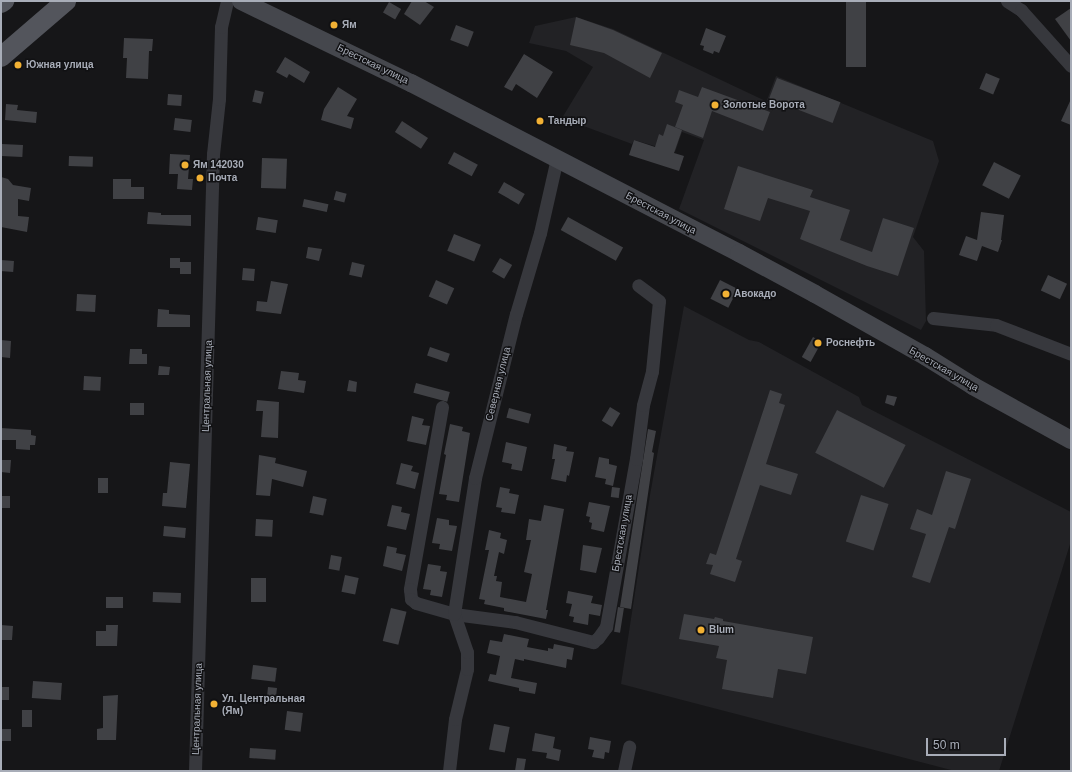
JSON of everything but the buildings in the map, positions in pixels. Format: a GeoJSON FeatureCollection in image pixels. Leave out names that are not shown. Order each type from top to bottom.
{"type":"FeatureCollection","features":[{"type":"Feature","properties":{"kind":"main road","name":"Брестская улица"},"geometry":{"type":"LineString","coordinates":[[241,1],[411,83],[815,294],[925,356],[973,386],[1071,440]]}},
{"type":"Feature","properties":{"kind":"main road"},"geometry":{"type":"LineString","coordinates":[[1,57],[65,2]]}},
{"type":"Feature","properties":{"kind":"street","name":"Центральная улица"},"geometry":{"type":"LineString","coordinates":[[195,771],[213,154],[219,100],[221,27],[227,1]]}},
{"type":"Feature","properties":{"kind":"street"},"geometry":{"type":"LineString","coordinates":[[1015,3],[1071,66]]}},
{"type":"Feature","properties":{"kind":"street","name":"Северная улица"},"geometry":{"type":"LineString","coordinates":[[452,614],[475,478],[516,314],[540,233],[557,158]]}},
{"type":"Feature","properties":{"kind":"street","name":"Брестская улица"},"geometry":{"type":"LineString","coordinates":[[452,614],[516,622],[593,642],[606,627],[636,459],[643,405],[652,371],[659,307],[659,301],[638,285]]}},
{"type":"Feature","properties":{"kind":"street"},"geometry":{"type":"LineString","coordinates":[[933,318],[996,325],[1071,354]]}},
{"type":"Feature","properties":{"kind":"street"},"geometry":{"type":"LineString","coordinates":[[442,407],[410,589],[411,599],[416,604],[452,614],[467,652],[467,669],[455,719],[449,771]]}},
{"type":"Feature","properties":{"kind":"street"},"geometry":{"type":"LineString","coordinates":[[624,771],[629,747]]}},
{"type":"Feature","properties":{"kind":"shaded area"},"geometry":{"type":"Polygon","coordinates":[[[576,17],[613,29],[774,105],[771,114],[775,103],[767,100],[776,76],[933,141],[939,161],[913,237],[924,251],[926,321],[921,330],[679,209],[704,140],[682,132],[675,152],[634,140],[632,144],[562,118],[593,67],[566,51],[529,43],[535,26],[576,17]]]}},
{"type":"Feature","properties":{"kind":"shaded area"},"geometry":{"type":"Polygon","coordinates":[[[684,306],[749,340],[759,342],[859,397],[862,405],[1071,512],[1071,541],[999,771],[955,771],[621,684],[650,495],[684,306]]]}},
{"type":"Feature","properties":{"kind":"place","name":"Ям"},"geometry":{"type":"Point","coordinates":[334,25]}},
{"type":"Feature","properties":{"kind":"place","name":"Южная улица"},"geometry":{"type":"Point","coordinates":[18,65]}},
{"type":"Feature","properties":{"kind":"place","name":"Золотые Ворота"},"geometry":{"type":"Point","coordinates":[715,105]}},
{"type":"Feature","properties":{"kind":"place","name":"Тандыр"},"geometry":{"type":"Point","coordinates":[540,121]}},
{"type":"Feature","properties":{"kind":"place","name":"Ям 142030"},"geometry":{"type":"Point","coordinates":[185,165]}},
{"type":"Feature","properties":{"kind":"place","name":"Почта"},"geometry":{"type":"Point","coordinates":[200,178]}},
{"type":"Feature","properties":{"kind":"place","name":"Авокадо"},"geometry":{"type":"Point","coordinates":[726,294]}},
{"type":"Feature","properties":{"kind":"place","name":"Роснефть"},"geometry":{"type":"Point","coordinates":[818,343]}},
{"type":"Feature","properties":{"kind":"place","name":"Blum"},"geometry":{"type":"Point","coordinates":[701,630]}},
{"type":"Feature","properties":{"kind":"place","name":"Ул. Центральная (Ям)"},"geometry":{"type":"Point","coordinates":[214,704]}}]}
